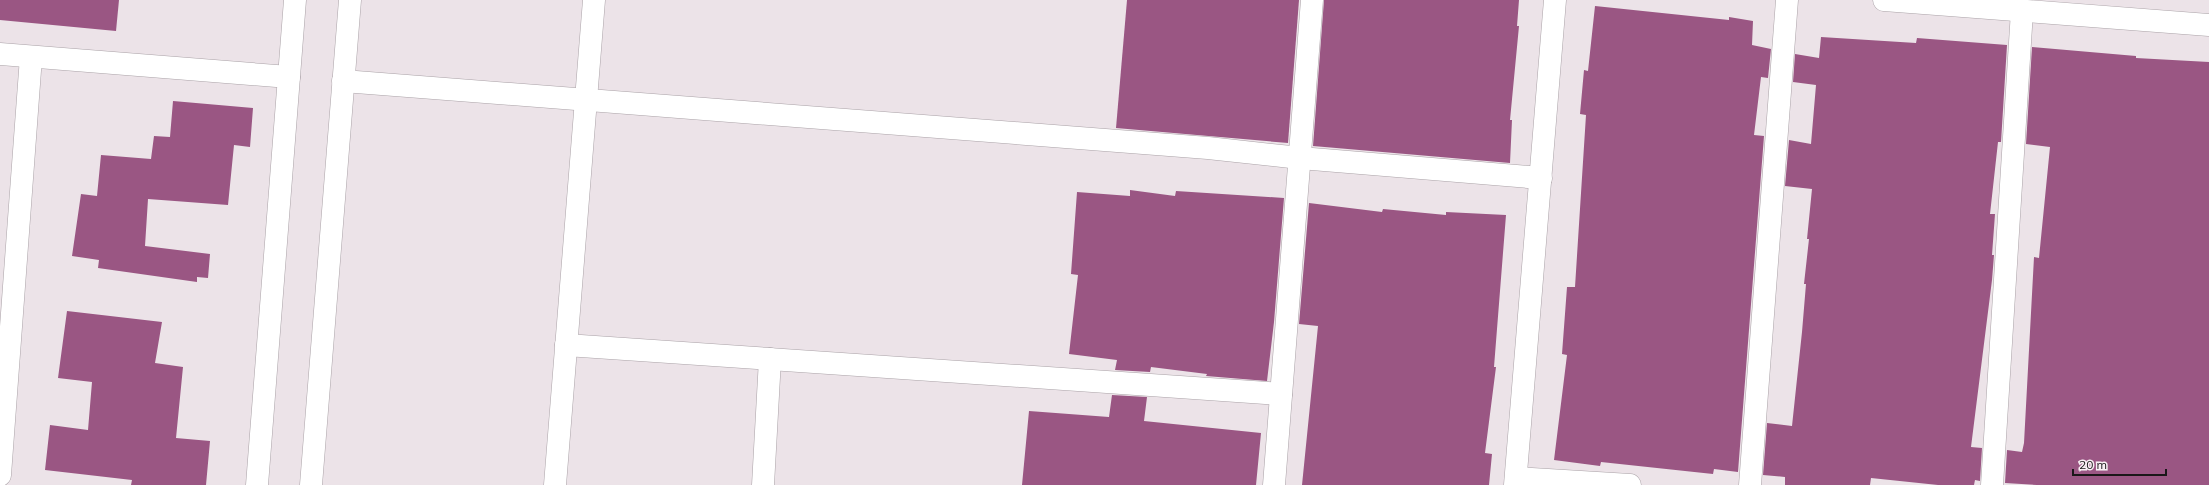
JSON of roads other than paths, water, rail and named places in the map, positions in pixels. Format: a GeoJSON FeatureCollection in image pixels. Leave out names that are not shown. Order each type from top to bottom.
{"type":"FeatureCollection","features":[{"type":"Feature","properties":{"kind":"street"},"geometry":{"type":"LineString","coordinates":[[257,485],[295,0]]}},
{"type":"Feature","properties":{"kind":"street"},"geometry":{"type":"LineString","coordinates":[[311,485],[350,0]]}},
{"type":"Feature","properties":{"kind":"street"},"geometry":{"type":"LineString","coordinates":[[555,485],[594,0]]}},
{"type":"Feature","properties":{"kind":"street"},"geometry":{"type":"LineString","coordinates":[[1274,485],[1312,0]]}},
{"type":"Feature","properties":{"kind":"street"},"geometry":{"type":"LineString","coordinates":[[1554,0],[1516,481],[1630,485]]}},
{"type":"Feature","properties":{"kind":"street"},"geometry":{"type":"LineString","coordinates":[[1750,485],[1787,0]]}},
{"type":"Feature","properties":{"kind":"street"},"geometry":{"type":"LineString","coordinates":[[1884,0],[2209,25]]}},
{"type":"Feature","properties":{"kind":"street"},"geometry":{"type":"LineString","coordinates":[[1992,485],[2022,11]]}},
{"type":"Feature","properties":{"kind":"street"},"geometry":{"type":"LineString","coordinates":[[0,54],[289,77]]}},
{"type":"Feature","properties":{"kind":"street"},"geometry":{"type":"LineString","coordinates":[[0,475],[31,56]]}},
{"type":"Feature","properties":{"kind":"street"},"geometry":{"type":"LineString","coordinates":[[343,81],[1208,148],[1300,158],[1541,178]]}},
{"type":"Feature","properties":{"kind":"street"},"geometry":{"type":"LineString","coordinates":[[566,345],[1281,394]]}},
{"type":"Feature","properties":{"kind":"street"},"geometry":{"type":"LineString","coordinates":[[763,485],[770,359]]}}]}
